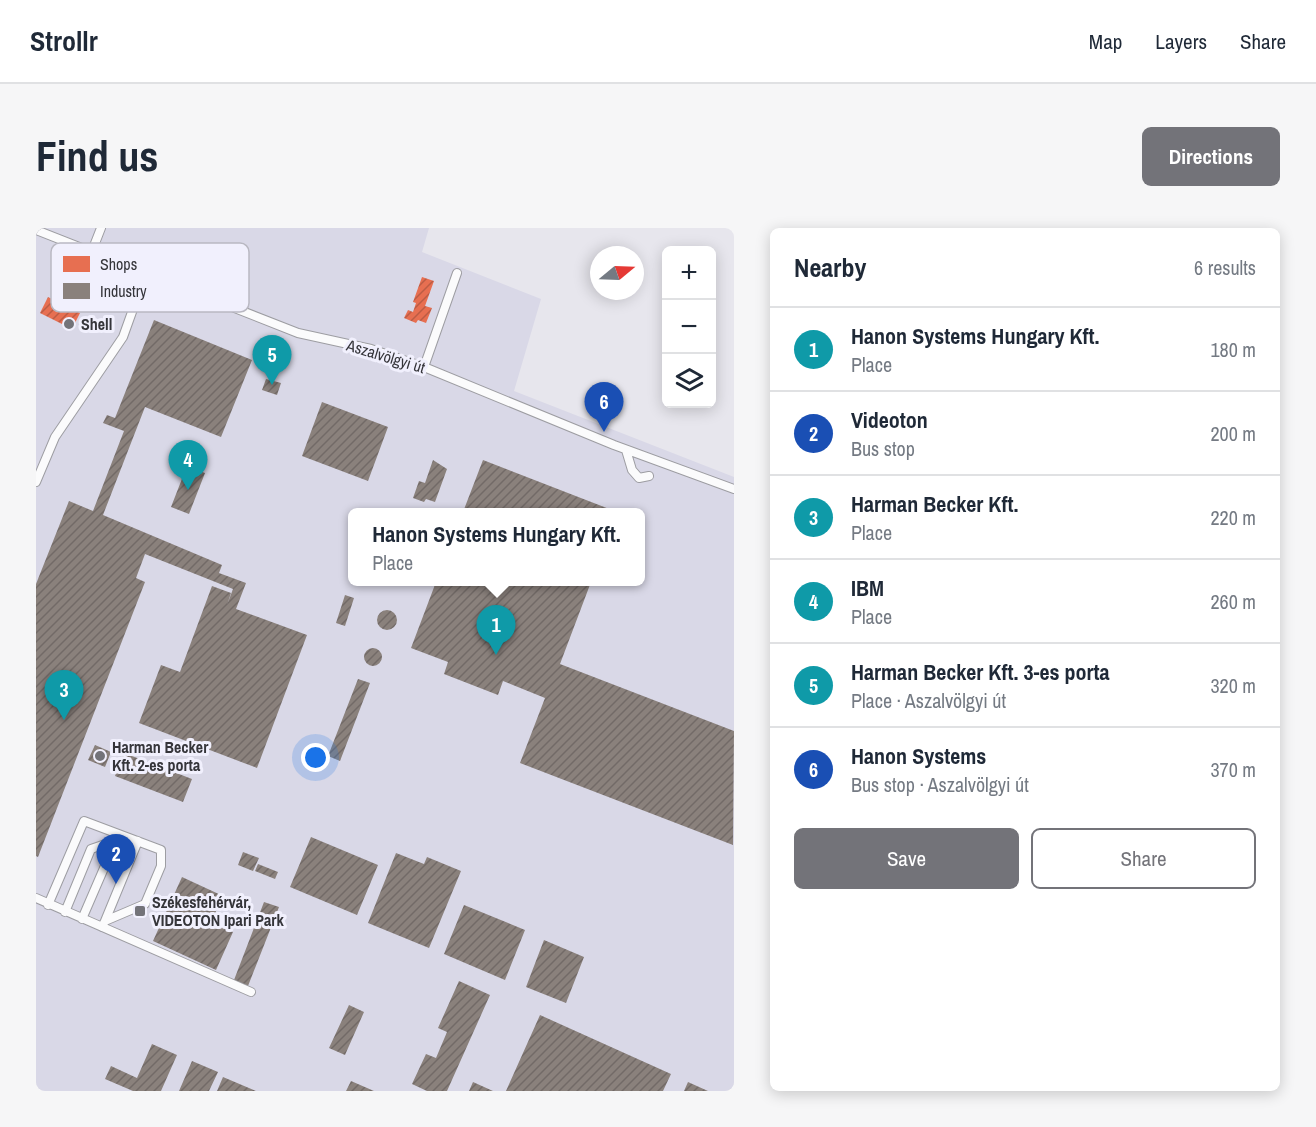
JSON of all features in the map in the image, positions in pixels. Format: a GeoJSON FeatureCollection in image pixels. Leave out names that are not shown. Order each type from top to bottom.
{"type":"FeatureCollection","features":[{"type":"Feature","properties":{"kind":"street"},"geometry":{"type":"LineString","coordinates":[[95,243],[101,228]]}},
{"type":"Feature","properties":{"kind":"street","name":"Aszalvölgyi út"},"geometry":{"type":"LineString","coordinates":[[36,230],[71,243]]}},
{"type":"Feature","properties":{"kind":"street"},"geometry":{"type":"LineString","coordinates":[[424,367],[457,273]]}},
{"type":"Feature","properties":{"kind":"street"},"geometry":{"type":"LineString","coordinates":[[36,482],[55,437],[123,337],[132,312]]}},
{"type":"Feature","properties":{"kind":"street","name":"Aszalvölgyi út"},"geometry":{"type":"LineString","coordinates":[[245,312],[298,333],[371,349],[424,367],[626,450],[734,489]]}},
{"type":"Feature","properties":{"kind":"street"},"geometry":{"type":"LineString","coordinates":[[626,450],[632,470],[639,478],[649,476]]}},
{"type":"Feature","properties":{"kind":"street"},"geometry":{"type":"LineString","coordinates":[[48,904],[84,821],[118,837],[138,841],[160,850],[161,866],[145,904],[103,924]]}},
{"type":"Feature","properties":{"kind":"street"},"geometry":{"type":"LineString","coordinates":[[65,912],[91,849],[118,837]]}},
{"type":"Feature","properties":{"kind":"street"},"geometry":{"type":"LineString","coordinates":[[82,919],[118,837]]}},
{"type":"Feature","properties":{"kind":"street"},"geometry":{"type":"LineString","coordinates":[[103,924],[138,841]]}},
{"type":"Feature","properties":{"kind":"street"},"geometry":{"type":"LineString","coordinates":[[36,898],[82,919],[103,924],[250,992]]}},
{"type":"Feature","properties":{"kind":"shaded area"},"geometry":{"type":"Polygon","coordinates":[[[36,228],[429,228],[422,252],[541,299],[514,391],[734,477],[734,1091],[36,1091],[36,228]]]}},
{"type":"Feature","properties":{"kind":"building: Shops"},"geometry":{"type":"Polygon","coordinates":[[[422,277],[434,281],[425,306],[432,308],[426,323],[418,320],[416,323],[404,318],[408,310],[413,312],[416,303],[413,302],[422,277]]]}},
{"type":"Feature","properties":{"kind":"building: Shops"},"geometry":{"type":"Polygon","coordinates":[[[48,297],[51,298],[51,312],[80,313],[72,329],[40,313],[48,297]]]}},
{"type":"Feature","properties":{"kind":"building: Industry"},"geometry":{"type":"Polygon","coordinates":[[[154,320],[252,360],[221,437],[145,407],[103,515],[222,565],[219,573],[246,583],[236,609],[307,635],[257,768],[139,723],[161,665],[180,672],[212,586],[231,593],[227,605],[233,589],[145,554],[136,578],[145,582],[38,857],[36,856],[36,584],[69,501],[93,511],[124,431],[103,423],[107,415],[115,418],[154,320]]]}},
{"type":"Feature","properties":{"kind":"building: Industry"},"geometry":{"type":"Polygon","coordinates":[[[266,379],[281,383],[277,395],[262,390],[266,379]]]}},
{"type":"Feature","properties":{"kind":"building: Industry"},"geometry":{"type":"Polygon","coordinates":[[[322,402],[388,427],[368,481],[302,456],[322,402]]]}},
{"type":"Feature","properties":{"kind":"building: Industry"},"geometry":{"type":"Polygon","coordinates":[[[433,460],[447,469],[435,502],[426,499],[424,502],[413,498],[419,481],[425,483],[433,460]]]}},
{"type":"Feature","properties":{"kind":"building: Industry"},"geometry":{"type":"Polygon","coordinates":[[[483,460],[607,508],[465,508],[483,460]]]}},
{"type":"Feature","properties":{"kind":"building: Industry"},"geometry":{"type":"Polygon","coordinates":[[[187,466],[205,473],[189,514],[171,507],[187,466]]]}},
{"type":"Feature","properties":{"kind":"building: Industry"},"geometry":{"type":"Polygon","coordinates":[[[434,586],[589,586],[560,664],[734,731],[733,845],[520,763],[545,698],[503,681],[498,695],[444,674],[448,662],[411,648],[434,586]]]}},
{"type":"Feature","properties":{"kind":"building: Industry"},"geometry":{"type":"Polygon","coordinates":[[[345,595],[354,598],[345,626],[336,623],[345,595]]]}},
{"type":"Feature","properties":{"kind":"building: Industry"},"geometry":{"type":"Polygon","coordinates":[[[387,610],[394,613],[397,620],[394,627],[387,630],[380,627],[377,620],[380,613],[387,610]]]}},
{"type":"Feature","properties":{"kind":"building: Industry"},"geometry":{"type":"Polygon","coordinates":[[[369,648],[377,648],[382,653],[380,664],[369,666],[364,661],[364,653],[369,648]]]}},
{"type":"Feature","properties":{"kind":"building: Industry"},"geometry":{"type":"Polygon","coordinates":[[[358,679],[370,683],[340,761],[328,756],[358,679]]]}},
{"type":"Feature","properties":{"kind":"building: Industry","name":"Harman Becker Kft. 2-es porta"},"geometry":{"type":"Polygon","coordinates":[[[95,745],[111,752],[105,767],[88,760],[95,745]]]}},
{"type":"Feature","properties":{"kind":"building: Industry"},"geometry":{"type":"Polygon","coordinates":[[[124,753],[192,779],[183,802],[115,776],[124,753]]]}},
{"type":"Feature","properties":{"kind":"building: Industry"},"geometry":{"type":"Polygon","coordinates":[[[311,837],[378,865],[357,915],[290,887],[311,837]]]}},
{"type":"Feature","properties":{"kind":"building: Industry"},"geometry":{"type":"Polygon","coordinates":[[[243,852],[259,858],[253,871],[238,865],[243,852]]]}},
{"type":"Feature","properties":{"kind":"building: Industry"},"geometry":{"type":"Polygon","coordinates":[[[396,853],[424,864],[427,857],[461,871],[429,948],[368,923],[396,853]]]}},
{"type":"Feature","properties":{"kind":"building: Industry"},"geometry":{"type":"Polygon","coordinates":[[[258,864],[278,872],[275,879],[255,871],[258,864]]]}},
{"type":"Feature","properties":{"kind":"building: Industry"},"geometry":{"type":"Polygon","coordinates":[[[182,877],[223,896],[211,922],[233,932],[216,970],[153,941],[182,877]]]}},
{"type":"Feature","properties":{"kind":"building: Industry"},"geometry":{"type":"Polygon","coordinates":[[[264,902],[279,907],[248,986],[234,980],[264,902]]]}},
{"type":"Feature","properties":{"kind":"building: Industry"},"geometry":{"type":"Polygon","coordinates":[[[464,905],[525,930],[505,980],[444,954],[464,905]]]}},
{"type":"Feature","properties":{"kind":"building: Industry"},"geometry":{"type":"Polygon","coordinates":[[[544,940],[584,957],[566,1003],[526,987],[544,940]]]}},
{"type":"Feature","properties":{"kind":"building: Industry"},"geometry":{"type":"Polygon","coordinates":[[[459,981],[490,995],[447,1091],[427,1091],[412,1084],[426,1054],[436,1058],[447,1032],[438,1028],[459,981]]]}},
{"type":"Feature","properties":{"kind":"building: Industry"},"geometry":{"type":"Polygon","coordinates":[[[349,1005],[364,1012],[345,1055],[329,1048],[349,1005]]]}},
{"type":"Feature","properties":{"kind":"building: Industry"},"geometry":{"type":"Polygon","coordinates":[[[540,1015],[671,1074],[663,1091],[506,1091],[540,1015]]]}},
{"type":"Feature","properties":{"kind":"building: Industry"},"geometry":{"type":"Polygon","coordinates":[[[152,1044],[177,1055],[161,1091],[133,1091],[105,1079],[111,1066],[137,1078],[152,1044]]]}},
{"type":"Feature","properties":{"kind":"building: Industry"},"geometry":{"type":"Polygon","coordinates":[[[192,1061],[218,1072],[209,1091],[179,1091],[192,1061]]]}},
{"type":"Feature","properties":{"kind":"building: Industry"},"geometry":{"type":"Polygon","coordinates":[[[223,1077],[256,1091],[217,1091],[223,1077]]]}},
{"type":"Feature","properties":{"kind":"building: Industry"},"geometry":{"type":"Polygon","coordinates":[[[351,1081],[374,1091],[346,1091],[351,1081]]]}},
{"type":"Feature","properties":{"kind":"building: Industry"},"geometry":{"type":"Polygon","coordinates":[[[473,1082],[493,1091],[469,1091],[473,1082]]]}},
{"type":"Feature","properties":{"kind":"building: Industry"},"geometry":{"type":"Polygon","coordinates":[[[688,1082],[708,1091],[684,1091],[688,1082]]]}},
{"type":"Feature","properties":{"kind":"place","name":"Shell"},"geometry":{"type":"Point","coordinates":[69,324]}},
{"type":"Feature","properties":{"kind":"place","name":"Harman Becker Kft. 3-es porta"},"geometry":{"type":"Point","coordinates":[272,385]}},
{"type":"Feature","properties":{"kind":"place","name":"Hanon Systems"},"geometry":{"type":"Point","coordinates":[604,432]}},
{"type":"Feature","properties":{"kind":"place","name":"IBM"},"geometry":{"type":"Point","coordinates":[188,490]}},
{"type":"Feature","properties":{"kind":"place","name":"Hanon Systems Hungary Kft."},"geometry":{"type":"Point","coordinates":[496,655]}},
{"type":"Feature","properties":{"kind":"place","name":"Harman Becker Kft."},"geometry":{"type":"Point","coordinates":[64,720]}},
{"type":"Feature","properties":{"kind":"place","name":"Harman Becker Kft. 2-es porta"},"geometry":{"type":"Point","coordinates":[100,756]}},
{"type":"Feature","properties":{"kind":"place","name":"Videoton"},"geometry":{"type":"Point","coordinates":[116,884]}},
{"type":"Feature","properties":{"kind":"place","name":"Székesfehérvár, VIDEOTON Ipari Park"},"geometry":{"type":"Point","coordinates":[140,911]}}]}
